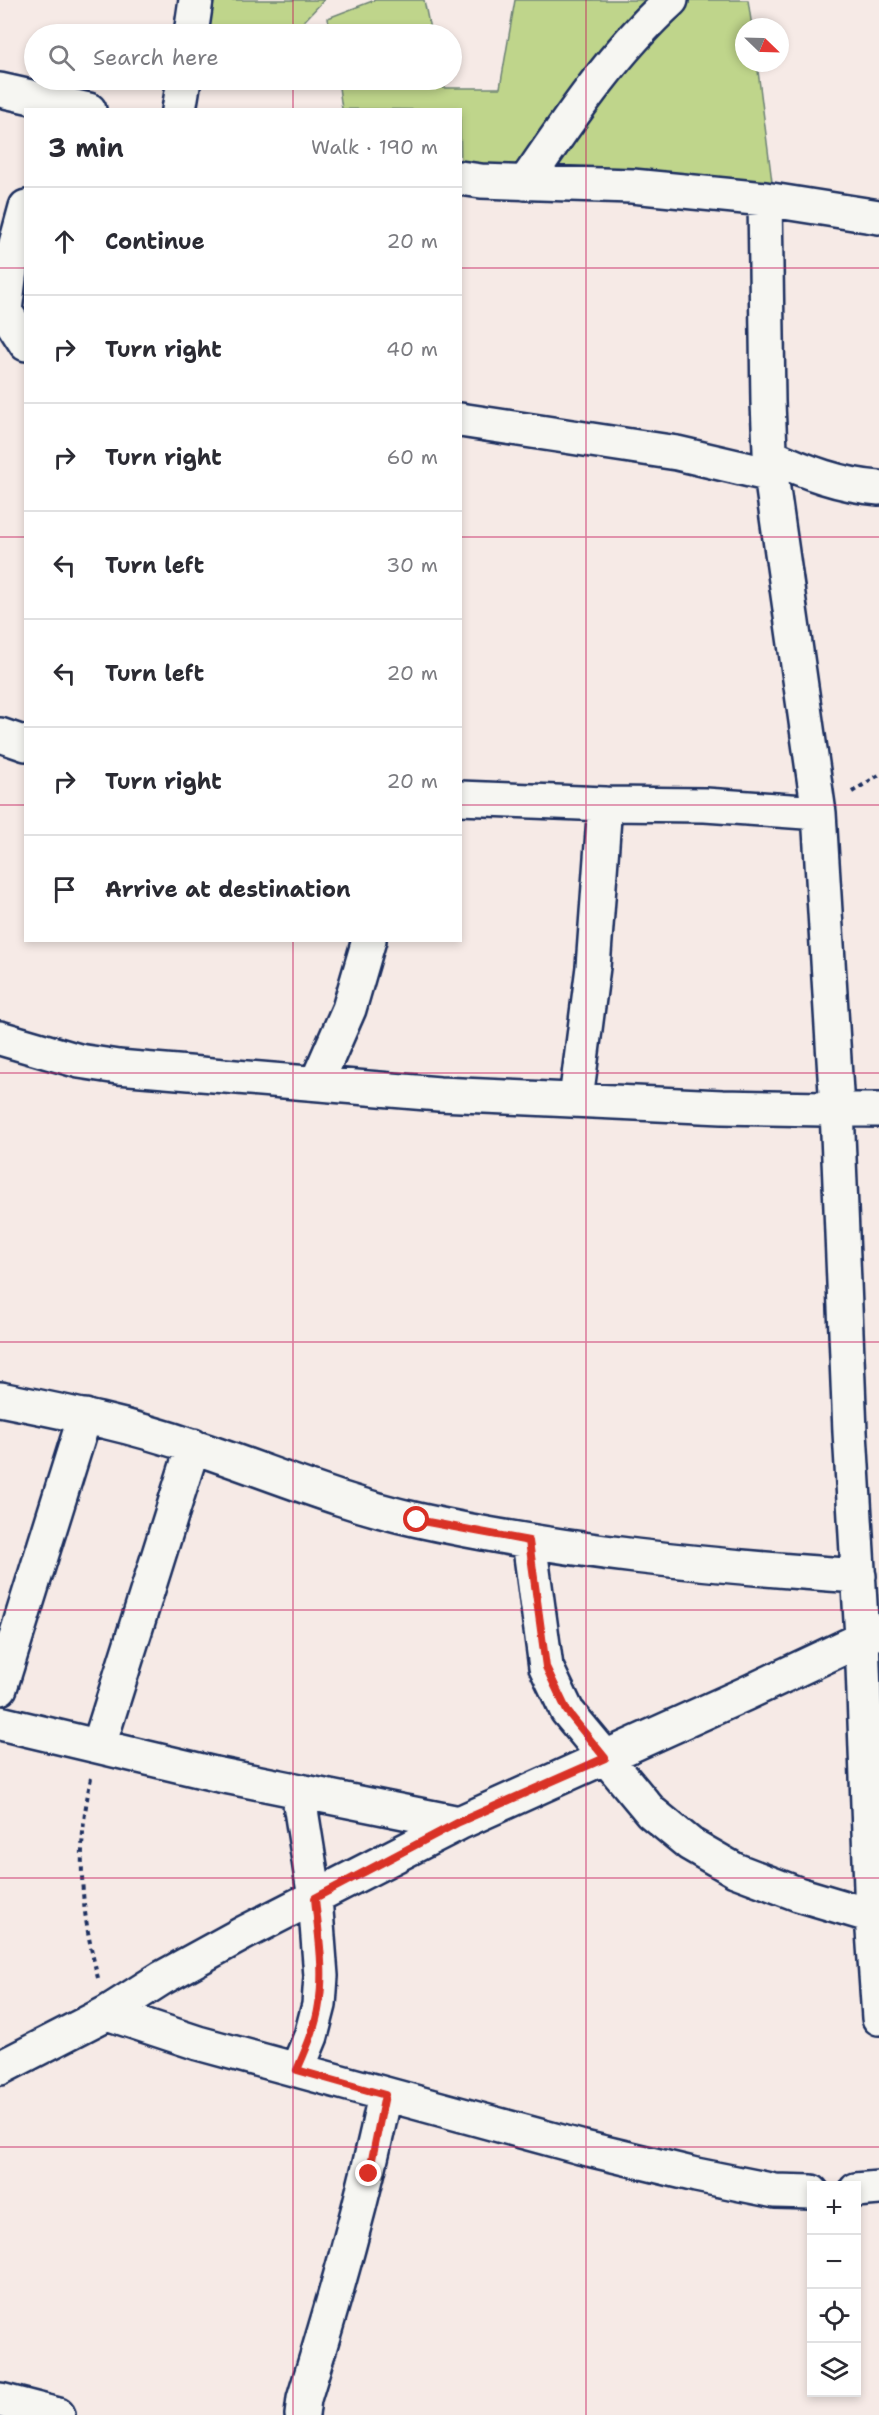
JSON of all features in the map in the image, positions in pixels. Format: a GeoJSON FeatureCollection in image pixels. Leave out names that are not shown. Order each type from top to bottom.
{"type":"FeatureCollection","features":[{"type":"Feature","properties":{"kind":"street"},"geometry":{"type":"LineString","coordinates":[[192,24],[196,0]]}},
{"type":"Feature","properties":{"kind":"street"},"geometry":{"type":"LineString","coordinates":[[525,183],[575,110],[615,59],[671,0]]}},
{"type":"Feature","properties":{"kind":"street"},"geometry":{"type":"LineString","coordinates":[[0,90],[52,105],[74,108]]}},
{"type":"Feature","properties":{"kind":"street"},"geometry":{"type":"LineString","coordinates":[[179,108],[182,90]]}},
{"type":"Feature","properties":{"kind":"street"},"geometry":{"type":"LineString","coordinates":[[462,178],[525,183],[632,186],[765,199],[879,218]]}},
{"type":"Feature","properties":{"kind":"street"},"geometry":{"type":"LineString","coordinates":[[765,199],[771,465],[819,813],[837,1109],[850,1432],[859,1576],[871,1634],[872,1916],[879,2019]]}},
{"type":"Feature","properties":{"kind":"street"},"geometry":{"type":"LineString","coordinates":[[24,214],[11,262],[2,312],[24,341]]}},
{"type":"Feature","properties":{"kind":"street"},"geometry":{"type":"LineString","coordinates":[[462,420],[771,465],[857,486],[879,488]]}},
{"type":"Feature","properties":{"kind":"street"},"geometry":{"type":"LineString","coordinates":[[0,735],[24,743]]}},
{"type":"Feature","properties":{"kind":"street"},"geometry":{"type":"LineString","coordinates":[[462,798],[604,804],[705,805],[819,813]]}},
{"type":"Feature","properties":{"kind":"street"},"geometry":{"type":"LineString","coordinates":[[576,1099],[593,967],[604,804]]}},
{"type":"Feature","properties":{"kind":"street"},"geometry":{"type":"LineString","coordinates":[[317,1082],[349,1010],[368,942]]}},
{"type":"Feature","properties":{"kind":"street"},"geometry":{"type":"LineString","coordinates":[[0,1038],[79,1061],[118,1067],[439,1094],[722,1107],[879,1110]]}},
{"type":"Feature","properties":{"kind":"street"},"geometry":{"type":"LineString","coordinates":[[0,1399],[85,1416],[193,1446],[338,1499],[417,1520],[529,1541],[746,1568],[859,1576]]}},
{"type":"Feature","properties":{"kind":"street"},"geometry":{"type":"LineString","coordinates":[[0,1688],[85,1416]]}},
{"type":"Feature","properties":{"kind":"street"},"geometry":{"type":"LineString","coordinates":[[99,1745],[193,1446]]}},
{"type":"Feature","properties":{"kind":"street"},"geometry":{"type":"LineString","coordinates":[[529,1541],[546,1667],[567,1711],[651,1812],[690,1844],[735,1870],[798,1894],[872,1916]]}},
{"type":"Feature","properties":{"kind":"street"},"geometry":{"type":"LineString","coordinates":[[0,2068],[107,2013],[162,1978],[244,1933],[459,1822],[605,1758],[871,1634]]}},
{"type":"Feature","properties":{"kind":"street"},"geometry":{"type":"LineString","coordinates":[[0,1723],[215,1774],[459,1822]]}},
{"type":"Feature","properties":{"kind":"street"},"geometry":{"type":"LineString","coordinates":[[297,2070],[311,2036],[319,2004],[321,1976],[315,1898],[298,1791]]}},
{"type":"Feature","properties":{"kind":"street"},"geometry":{"type":"LineString","coordinates":[[107,2013],[198,2043],[580,2147],[774,2191],[807,2192]]}},
{"type":"Feature","properties":{"kind":"street"},"geometry":{"type":"LineString","coordinates":[[302,2415],[304,2399],[339,2287],[369,2174],[385,2095]]}},
{"type":"Feature","properties":{"kind":"street"},"geometry":{"type":"LineString","coordinates":[[861,2190],[879,2188]]}},
{"type":"Feature","properties":{"kind":"street"},"geometry":{"type":"LineString","coordinates":[[0,2400],[58,2415]]}},
{"type":"Feature","properties":{"kind":"path"},"geometry":{"type":"LineString","coordinates":[[99,1745],[82,1826],[81,1870],[85,1917],[107,2013]]}},
{"type":"Feature","properties":{"kind":"green space"},"geometry":{"type":"Polygon","coordinates":[[[207,0],[324,0],[301,24],[202,24],[207,0]]]}},
{"type":"Feature","properties":{"kind":"green space"},"geometry":{"type":"Polygon","coordinates":[[[375,0],[424,0],[429,24],[329,24],[328,18],[375,0]]]}},
{"type":"Feature","properties":{"kind":"green space"},"geometry":{"type":"Polygon","coordinates":[[[515,0],[748,0],[751,18],[735,18],[735,72],[758,72],[772,182],[652,182],[462,175],[462,108],[342,108],[339,90],[462,90],[462,88],[500,88],[515,0]]]}},
{"type":"Feature","properties":{"kind":"route"},"geometry":{"type":"LineString","coordinates":[[369,2174],[385,2095],[297,2070],[311,2036],[319,2004],[321,1976],[315,1898],[459,1822],[605,1758],[567,1711],[546,1667],[529,1541],[417,1520]]}}]}
